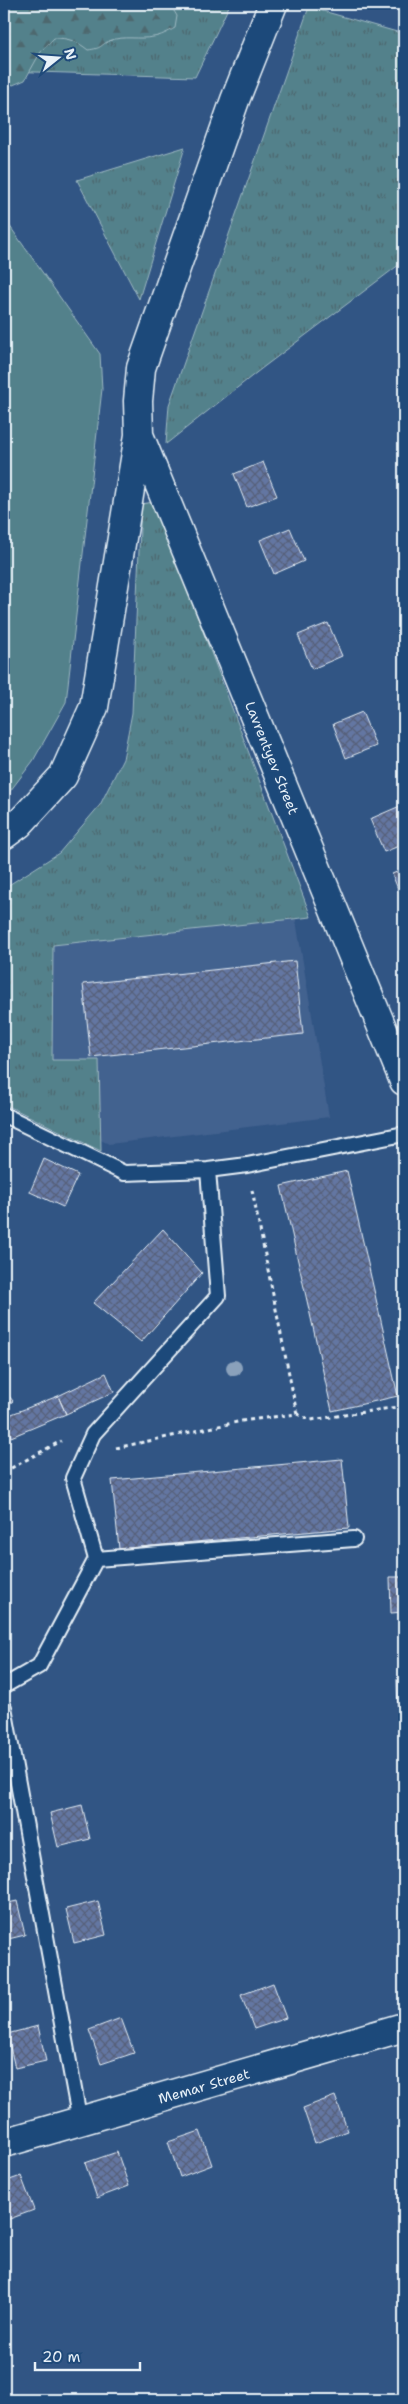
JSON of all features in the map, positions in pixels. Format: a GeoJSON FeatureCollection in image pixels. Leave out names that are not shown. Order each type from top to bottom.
{"type":"FeatureCollection","features":[{"type":"Feature","properties":{"kind":"street"},"geometry":{"type":"LineString","coordinates":[[4,835],[19,824],[63,776],[94,707],[139,435],[138,401],[141,368],[235,100],[273,4]]}},
{"type":"Feature","properties":{"kind":"street","name":"Lavrentyev Street"},"geometry":{"type":"LineString","coordinates":[[139,435],[404,1081]]}},
{"type":"Feature","properties":{"kind":"street","name":"Memar Street"},"geometry":{"type":"LineString","coordinates":[[4,2143],[404,2027]]}},
{"type":"Feature","properties":{"kind":"lane"},"geometry":{"type":"LineString","coordinates":[[4,1115],[124,1173],[208,1170],[247,1165],[404,1134]]}},
{"type":"Feature","properties":{"kind":"lane"},"geometry":{"type":"LineString","coordinates":[[4,1686],[39,1666],[96,1559],[73,1478],[93,1434],[218,1296],[208,1170]]}},
{"type":"Feature","properties":{"kind":"lane"},"geometry":{"type":"LineString","coordinates":[[96,1559],[354,1539]]}},
{"type":"Feature","properties":{"kind":"lane"},"geometry":{"type":"LineString","coordinates":[[4,1707],[80,2122]]}},
{"type":"Feature","properties":{"kind":"path"},"geometry":{"type":"LineString","coordinates":[[247,1165],[297,1414]]}},
{"type":"Feature","properties":{"kind":"path"},"geometry":{"type":"LineString","coordinates":[[83,1455],[242,1421],[297,1414],[311,1420],[404,1406]]}},
{"type":"Feature","properties":{"kind":"path"},"geometry":{"type":"LineString","coordinates":[[4,1472],[61,1441],[93,1434]]}},
{"type":"Feature","properties":{"kind":"shaded area"},"geometry":{"type":"Polygon","coordinates":[[[290,885],[329,1117],[109,1144],[4,1094],[4,909],[290,885]]]}},
{"type":"Feature","properties":{"kind":"green space"},"geometry":{"type":"Polygon","coordinates":[[[4,4],[230,4],[195,77],[4,71],[4,4]]]}},
{"type":"Feature","properties":{"kind":"green space"},"geometry":{"type":"Polygon","coordinates":[[[4,4],[120,4],[132,7],[165,5],[171,6],[177,16],[175,28],[162,35],[148,38],[114,39],[99,48],[88,50],[68,39],[54,38],[40,53],[25,80],[13,85],[4,80],[4,4]]]}},
{"type":"Feature","properties":{"kind":"green space"},"geometry":{"type":"Polygon","coordinates":[[[309,7],[404,34],[404,261],[261,369],[166,444],[169,405],[309,7]]]}},
{"type":"Feature","properties":{"kind":"green space"},"geometry":{"type":"Polygon","coordinates":[[[185,147],[139,299],[77,180],[185,147]]]}},
{"type":"Feature","properties":{"kind":"green space"},"geometry":{"type":"Polygon","coordinates":[[[4,218],[100,354],[102,389],[66,702],[33,761],[4,799],[4,218]]]}},
{"type":"Feature","properties":{"kind":"green space"},"geometry":{"type":"Polygon","coordinates":[[[154,502],[311,917],[53,945],[52,1060],[99,1060],[101,1151],[4,1104],[4,888],[59,853],[100,805],[123,759],[132,713],[141,504],[154,502]]]}},
{"type":"Feature","properties":{"kind":"building"},"geometry":{"type":"Polygon","coordinates":[[[263,462],[277,496],[247,507],[234,474],[263,462]]]}},
{"type":"Feature","properties":{"kind":"building"},"geometry":{"type":"Polygon","coordinates":[[[290,528],[304,561],[274,574],[260,540],[290,528]]]}},
{"type":"Feature","properties":{"kind":"building"},"geometry":{"type":"Polygon","coordinates":[[[328,623],[342,656],[312,669],[298,635],[328,623]]]}},
{"type":"Feature","properties":{"kind":"building"},"geometry":{"type":"Polygon","coordinates":[[[362,712],[376,746],[346,758],[333,724],[362,712]]]}},
{"type":"Feature","properties":{"kind":"building"},"geometry":{"type":"Polygon","coordinates":[[[400,806],[404,817],[404,844],[384,852],[370,819],[400,806]]]}},
{"type":"Feature","properties":{"kind":"building"},"geometry":{"type":"Polygon","coordinates":[[[404,869],[404,904],[392,874],[404,869]]]}},
{"type":"Feature","properties":{"kind":"building"},"geometry":{"type":"Polygon","coordinates":[[[295,961],[303,1034],[91,1057],[83,984],[295,961]]]}},
{"type":"Feature","properties":{"kind":"building"},"geometry":{"type":"Polygon","coordinates":[[[44,1159],[78,1175],[63,1207],[30,1192],[44,1159]]]}},
{"type":"Feature","properties":{"kind":"building"},"geometry":{"type":"Polygon","coordinates":[[[347,1171],[398,1396],[332,1411],[281,1186],[347,1171]]]}},
{"type":"Feature","properties":{"kind":"building"},"geometry":{"type":"Polygon","coordinates":[[[163,1229],[202,1273],[141,1342],[93,1303],[163,1229]]]}},
{"type":"Feature","properties":{"kind":"building"},"geometry":{"type":"Polygon","coordinates":[[[106,1373],[114,1392],[66,1414],[58,1396],[106,1373]]]}},
{"type":"Feature","properties":{"kind":"building"},"geometry":{"type":"Polygon","coordinates":[[[4,1390],[13,1401],[4,1408],[4,1390]]]}},
{"type":"Feature","properties":{"kind":"building"},"geometry":{"type":"Polygon","coordinates":[[[58,1396],[66,1414],[11,1437],[4,1417],[58,1396]]]}},
{"type":"Feature","properties":{"kind":"building"},"geometry":{"type":"Polygon","coordinates":[[[342,1459],[349,1528],[119,1549],[112,1480],[342,1459]]]}},
{"type":"Feature","properties":{"kind":"building"},"geometry":{"type":"Polygon","coordinates":[[[390,1577],[404,1577],[404,1612],[391,1613],[390,1577]]]}},
{"type":"Feature","properties":{"kind":"building"},"geometry":{"type":"Polygon","coordinates":[[[397,1679],[404,1679],[404,1714],[398,1714],[397,1679]]]}},
{"type":"Feature","properties":{"kind":"building"},"geometry":{"type":"Polygon","coordinates":[[[400,1769],[404,1769],[404,1804],[401,1804],[400,1769]]]}},
{"type":"Feature","properties":{"kind":"building"},"geometry":{"type":"Polygon","coordinates":[[[82,1805],[90,1839],[58,1847],[50,1813],[82,1805]]]}},
{"type":"Feature","properties":{"kind":"building"},"geometry":{"type":"Polygon","coordinates":[[[17,1901],[25,1935],[4,1940],[4,1904],[17,1901]]]}},
{"type":"Feature","properties":{"kind":"building"},"geometry":{"type":"Polygon","coordinates":[[[98,1901],[106,1935],[74,1943],[66,1909],[98,1901]]]}},
{"type":"Feature","properties":{"kind":"building"},"geometry":{"type":"Polygon","coordinates":[[[273,1983],[286,2018],[254,2029],[241,1995],[273,1983]]]}},
{"type":"Feature","properties":{"kind":"building"},"geometry":{"type":"Polygon","coordinates":[[[121,2018],[134,2053],[101,2064],[89,2030],[121,2018]]]}},
{"type":"Feature","properties":{"kind":"building"},"geometry":{"type":"Polygon","coordinates":[[[38,2026],[46,2061],[15,2068],[7,2034],[38,2026]]]}},
{"type":"Feature","properties":{"kind":"building"},"geometry":{"type":"Polygon","coordinates":[[[335,2096],[348,2131],[315,2143],[303,2108],[335,2096]]]}},
{"type":"Feature","properties":{"kind":"building"},"geometry":{"type":"Polygon","coordinates":[[[200,2131],[212,2165],[180,2177],[168,2142],[200,2131]]]}},
{"type":"Feature","properties":{"kind":"building"},"geometry":{"type":"Polygon","coordinates":[[[117,2152],[129,2186],[97,2198],[85,2163],[117,2152]]]}},
{"type":"Feature","properties":{"kind":"building"},"geometry":{"type":"Polygon","coordinates":[[[21,2176],[34,2210],[4,2221],[4,2182],[21,2176]]]}}]}
